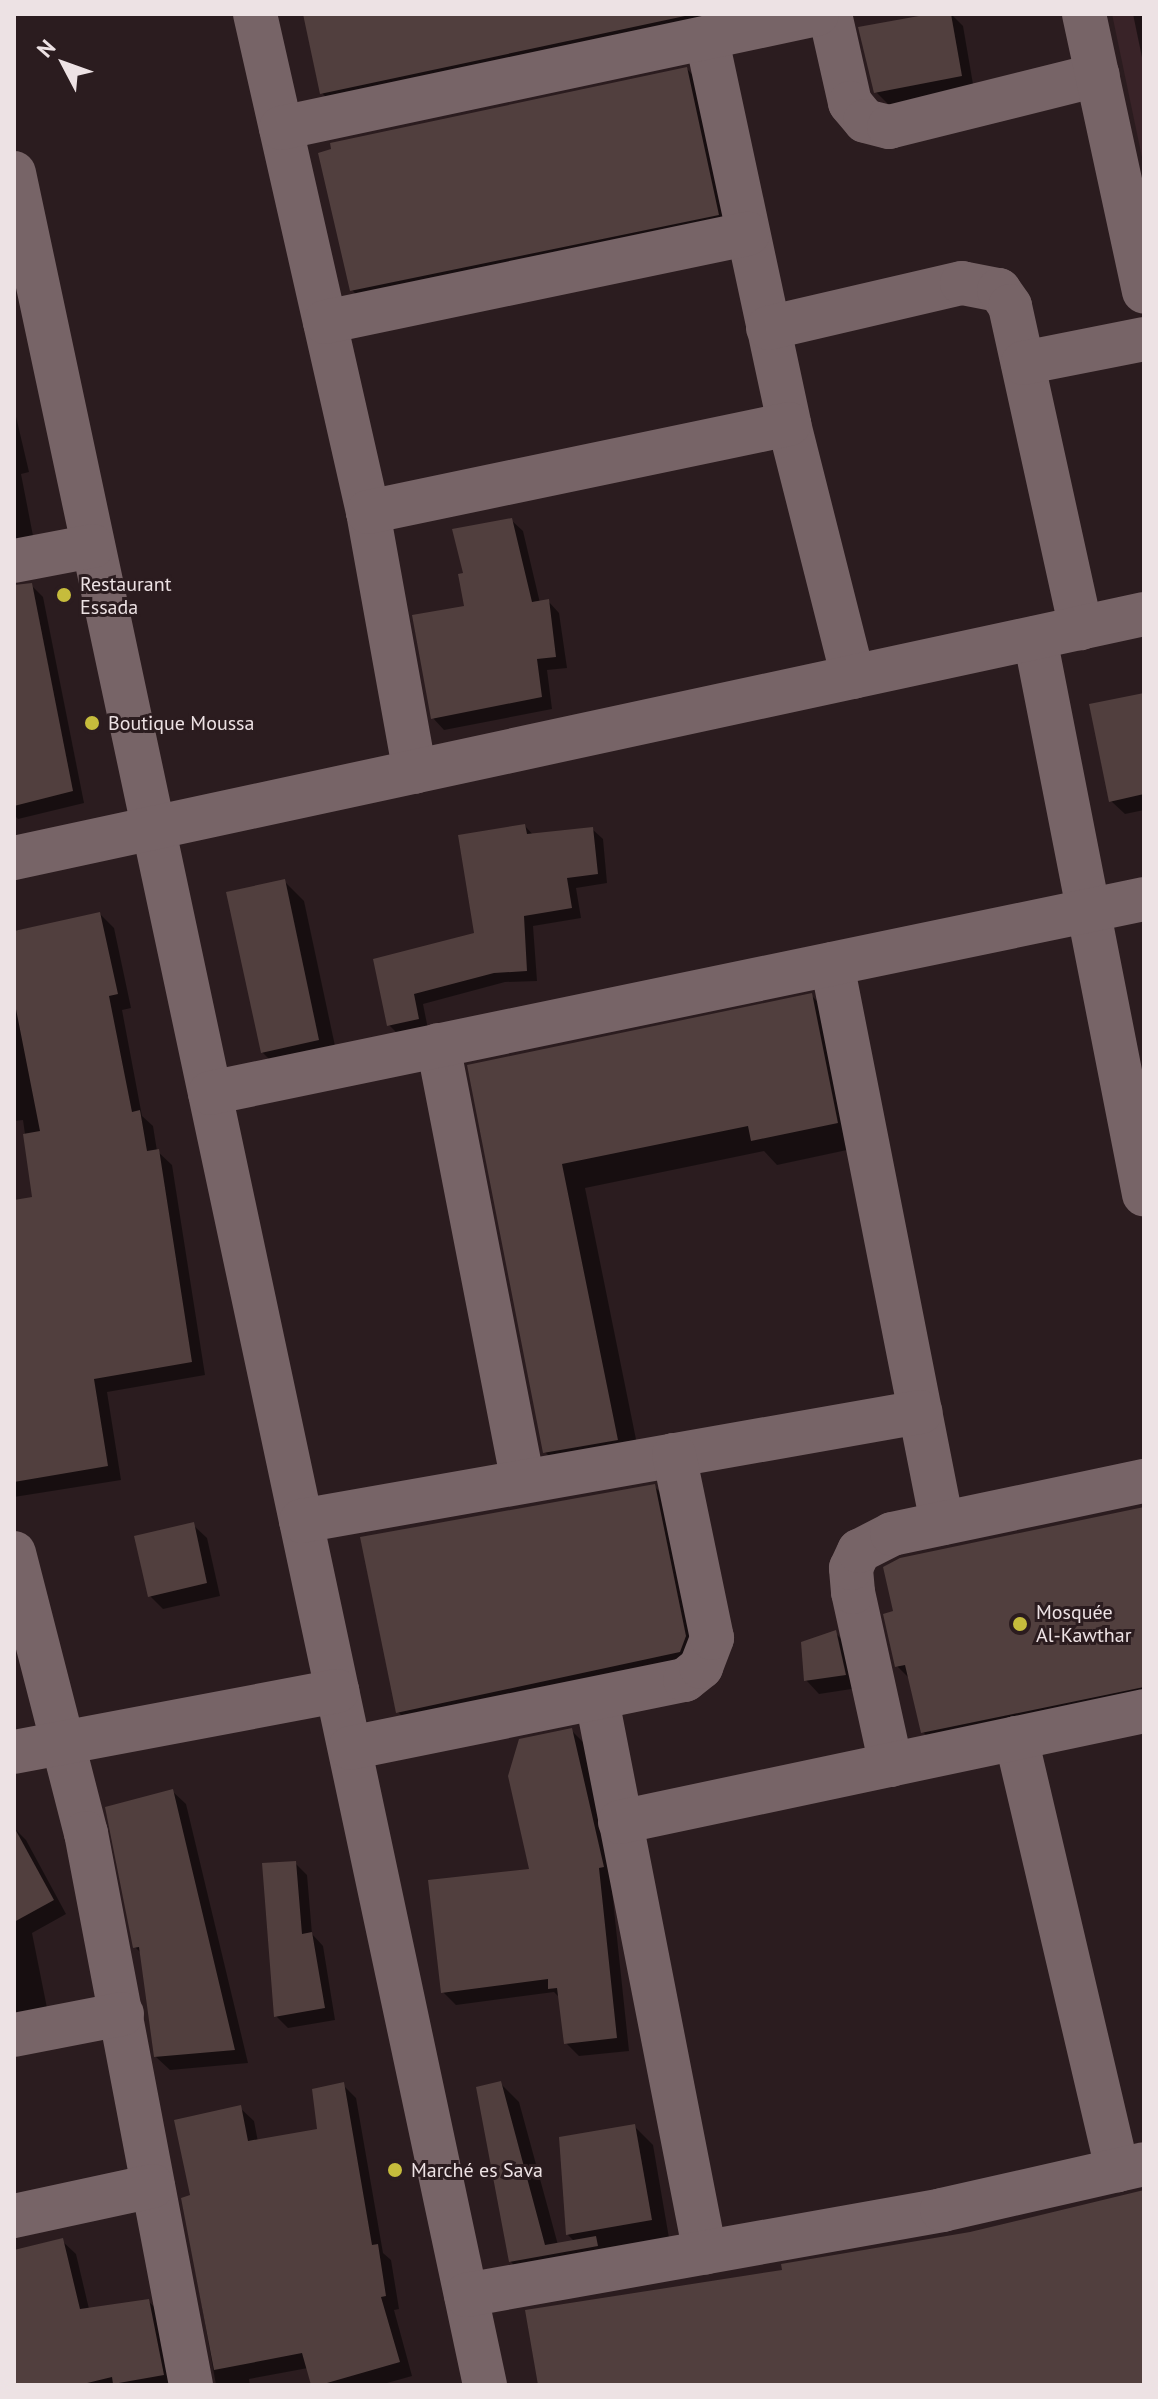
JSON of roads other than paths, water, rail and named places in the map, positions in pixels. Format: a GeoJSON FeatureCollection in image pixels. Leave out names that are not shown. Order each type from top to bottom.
{"type":"FeatureCollection","features":[{"type":"Feature","properties":{"kind":"street"},"geometry":{"type":"LineString","coordinates":[[255,14],[368,512],[415,772]]}},
{"type":"Feature","properties":{"kind":"street"},"geometry":{"type":"LineString","coordinates":[[281,128],[707,40],[817,14]]}},
{"type":"Feature","properties":{"kind":"street"},"geometry":{"type":"LineString","coordinates":[[830,14],[850,103],[865,121],[889,127],[1098,75]]}},
{"type":"Feature","properties":{"kind":"street"},"geometry":{"type":"LineString","coordinates":[[1084,14],[1144,292]]}},
{"type":"Feature","properties":{"kind":"street"},"geometry":{"type":"LineString","coordinates":[[707,40],[789,424],[853,677]]}},
{"type":"Feature","properties":{"kind":"street"},"geometry":{"type":"LineString","coordinates":[[14,173],[485,2385]]}},
{"type":"Feature","properties":{"kind":"street"},"geometry":{"type":"LineString","coordinates":[[325,322],[748,234]]}},
{"type":"Feature","properties":{"kind":"street"},"geometry":{"type":"LineString","coordinates":[[768,328],[962,283],[983,283],[999,290],[1010,306],[1081,628]]}},
{"type":"Feature","properties":{"kind":"street"},"geometry":{"type":"LineString","coordinates":[[1023,363],[1144,339]]}},
{"type":"Feature","properties":{"kind":"street"},"geometry":{"type":"LineString","coordinates":[[368,512],[789,424]]}},
{"type":"Feature","properties":{"kind":"street"},"geometry":{"type":"LineString","coordinates":[[14,561],[93,546]]}},
{"type":"Feature","properties":{"kind":"street"},"geometry":{"type":"LineString","coordinates":[[14,858],[1144,614]]}},
{"type":"Feature","properties":{"kind":"street"},"geometry":{"type":"LineString","coordinates":[[1035,638],[1144,1194]]}},
{"type":"Feature","properties":{"kind":"street"},"geometry":{"type":"LineString","coordinates":[[210,1093],[1144,899]]}},
{"type":"Feature","properties":{"kind":"street"},"geometry":{"type":"LineString","coordinates":[[832,964],[942,1523]]}},
{"type":"Feature","properties":{"kind":"street"},"geometry":{"type":"LineString","coordinates":[[438,1045],[523,1481]]}},
{"type":"Feature","properties":{"kind":"street"},"geometry":{"type":"LineString","coordinates":[[301,1521],[920,1412]]}},
{"type":"Feature","properties":{"kind":"street"},"geometry":{"type":"LineString","coordinates":[[350,1748],[685,1680],[701,1667],[712,1638],[674,1455]]}},
{"type":"Feature","properties":{"kind":"street"},"geometry":{"type":"LineString","coordinates":[[891,1765],[851,1568],[859,1551],[892,1534],[1144,1481]]}},
{"type":"Feature","properties":{"kind":"street"},"geometry":{"type":"LineString","coordinates":[[14,1553],[64,1741],[122,2014],[191,2385]]}},
{"type":"Feature","properties":{"kind":"street"},"geometry":{"type":"LineString","coordinates":[[14,1752],[337,1691]]}},
{"type":"Feature","properties":{"kind":"street"},"geometry":{"type":"LineString","coordinates":[[597,1700],[705,2253]]}},
{"type":"Feature","properties":{"kind":"street"},"geometry":{"type":"LineString","coordinates":[[620,1822],[1144,1711]]}},
{"type":"Feature","properties":{"kind":"street"},"geometry":{"type":"LineString","coordinates":[[466,2295],[942,2210],[1130,2167],[1016,1738]]}},
{"type":"Feature","properties":{"kind":"street"},"geometry":{"type":"LineString","coordinates":[[14,2035],[122,2014]]}},
{"type":"Feature","properties":{"kind":"street"},"geometry":{"type":"LineString","coordinates":[[14,2216],[153,2186]]}},
{"type":"Feature","properties":{"kind":"place","name":"Restaurant Essada"},"geometry":{"type":"Point","coordinates":[64,595]}},
{"type":"Feature","properties":{"kind":"place","name":"Boutique Moussa"},"geometry":{"type":"Point","coordinates":[92,723]}},
{"type":"Feature","properties":{"kind":"place","name":"Mosquée Al-Kawthar"},"geometry":{"type":"Point","coordinates":[1020,1624]}},
{"type":"Feature","properties":{"kind":"place","name":"Marché es Sava"},"geometry":{"type":"Point","coordinates":[395,2170]}}]}
